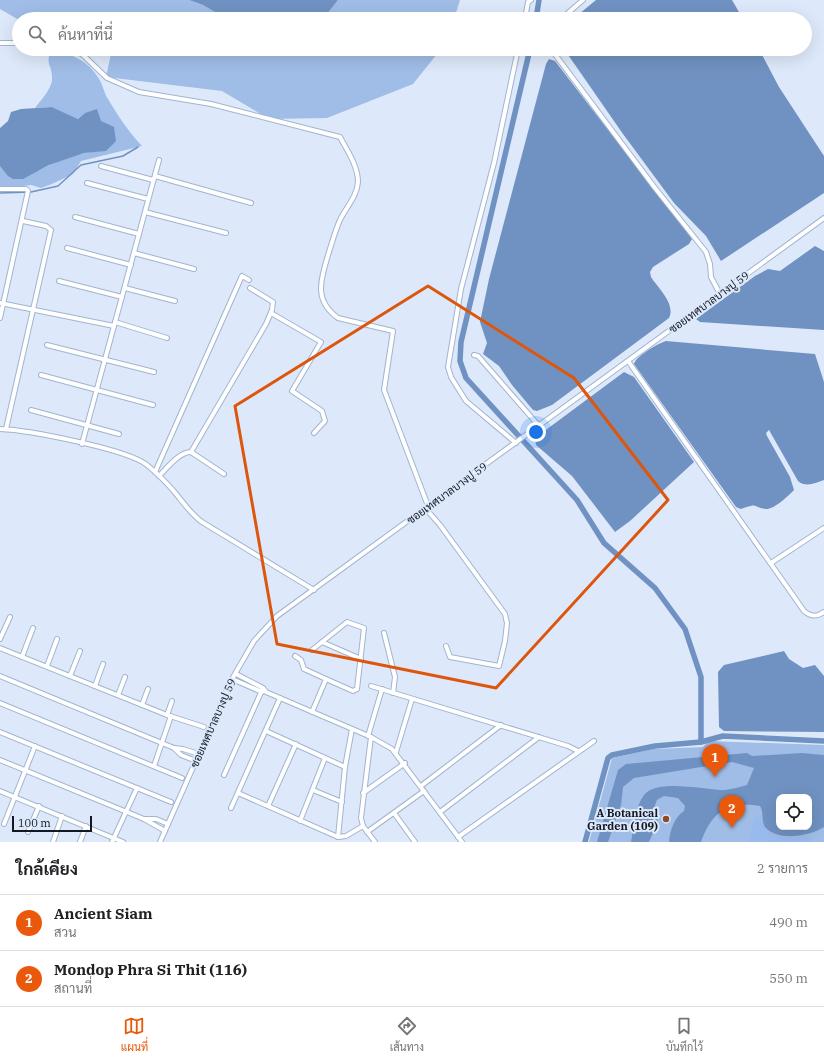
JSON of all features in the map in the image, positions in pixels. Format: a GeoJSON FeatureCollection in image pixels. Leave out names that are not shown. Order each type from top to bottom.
{"type":"FeatureCollection","features":[{"type":"Feature","properties":{"kind":"street"},"geometry":{"type":"LineString","coordinates":[[526,12],[528,2],[531,0]]}},
{"type":"Feature","properties":{"kind":"street"},"geometry":{"type":"LineString","coordinates":[[569,12],[583,0]]}},
{"type":"Feature","properties":{"kind":"street"},"geometry":{"type":"LineString","coordinates":[[0,42],[12,43]]}},
{"type":"Feature","properties":{"kind":"street"},"geometry":{"type":"LineString","coordinates":[[84,56],[107,78],[139,92],[211,104],[340,137],[357,174],[357,186],[353,199],[340,220],[332,242],[320,281],[321,293],[326,306],[338,318],[393,331],[384,390],[427,507],[503,610],[506,617],[505,641],[499,666],[450,657],[446,646]]}},
{"type":"Feature","properties":{"kind":"street"},"geometry":{"type":"LineString","coordinates":[[517,56],[494,163],[461,289],[448,367],[451,377],[466,401],[517,442]]}},
{"type":"Feature","properties":{"kind":"street"},"geometry":{"type":"LineString","coordinates":[[557,56],[655,188],[706,252],[710,264],[711,277],[720,294]]}},
{"type":"Feature","properties":{"kind":"street"},"geometry":{"type":"LineString","coordinates":[[82,444],[159,160]]}},
{"type":"Feature","properties":{"kind":"street"},"geometry":{"type":"LineString","coordinates":[[101,166],[251,203]]}},
{"type":"Feature","properties":{"kind":"street"},"geometry":{"type":"LineString","coordinates":[[87,183],[148,199]]}},
{"type":"Feature","properties":{"kind":"street"},"geometry":{"type":"LineString","coordinates":[[0,189],[26,189],[28,193],[23,221],[2,303],[0,318]]}},
{"type":"Feature","properties":{"kind":"street"},"geometry":{"type":"LineString","coordinates":[[145,212],[226,234]]}},
{"type":"Feature","properties":{"kind":"street"},"geometry":{"type":"LineString","coordinates":[[75,217],[138,234]]}},
{"type":"Feature","properties":{"kind":"street","name":"ซอยเทศบาลบางปู 59"},"geometry":{"type":"LineString","coordinates":[[160,842],[232,679],[247,651],[263,630],[277,616],[824,218]]}},
{"type":"Feature","properties":{"kind":"street"},"geometry":{"type":"LineString","coordinates":[[6,429],[51,230],[46,226],[23,221]]}},
{"type":"Feature","properties":{"kind":"street"},"geometry":{"type":"LineString","coordinates":[[68,248],[131,265]]}},
{"type":"Feature","properties":{"kind":"street"},"geometry":{"type":"LineString","coordinates":[[134,253],[194,269]]}},
{"type":"Feature","properties":{"kind":"street"},"geometry":{"type":"LineString","coordinates":[[157,474],[241,278],[242,276],[249,280]]}},
{"type":"Feature","properties":{"kind":"street"},"geometry":{"type":"LineString","coordinates":[[59,281],[122,297]]}},
{"type":"Feature","properties":{"kind":"street"},"geometry":{"type":"LineString","coordinates":[[125,288],[175,301]]}},
{"type":"Feature","properties":{"kind":"street"},"geometry":{"type":"LineString","coordinates":[[157,474],[179,457],[191,452],[270,313],[273,302],[250,288]]}},
{"type":"Feature","properties":{"kind":"street"},"geometry":{"type":"LineString","coordinates":[[2,303],[115,324],[167,338]]}},
{"type":"Feature","properties":{"kind":"street"},"geometry":{"type":"LineString","coordinates":[[270,313],[320,342],[292,391],[322,411],[325,421],[314,433]]}},
{"type":"Feature","properties":{"kind":"street"},"geometry":{"type":"LineString","coordinates":[[47,345],[154,372]]}},
{"type":"Feature","properties":{"kind":"street"},"geometry":{"type":"LineString","coordinates":[[474,355],[478,356],[539,426]]}},
{"type":"Feature","properties":{"kind":"street"},"geometry":{"type":"LineString","coordinates":[[628,361],[807,614],[816,616],[824,612]]}},
{"type":"Feature","properties":{"kind":"street"},"geometry":{"type":"LineString","coordinates":[[41,375],[153,405]]}},
{"type":"Feature","properties":{"kind":"street"},"geometry":{"type":"LineString","coordinates":[[31,410],[119,434]]}},
{"type":"Feature","properties":{"kind":"street"},"geometry":{"type":"LineString","coordinates":[[0,429],[82,444],[138,459],[157,474],[195,517],[314,590]]}},
{"type":"Feature","properties":{"kind":"street"},"geometry":{"type":"LineString","coordinates":[[191,452],[224,474]]}},
{"type":"Feature","properties":{"kind":"street"},"geometry":{"type":"LineString","coordinates":[[771,563],[824,528]]}},
{"type":"Feature","properties":{"kind":"street"},"geometry":{"type":"LineString","coordinates":[[0,639],[10,616]]}},
{"type":"Feature","properties":{"kind":"street"},"geometry":{"type":"LineString","coordinates":[[295,656],[301,660],[304,668],[326,679],[355,690],[358,686],[364,630],[363,627],[347,622],[312,650]]}},
{"type":"Feature","properties":{"kind":"street"},"geometry":{"type":"LineString","coordinates":[[22,657],[33,628]]}},
{"type":"Feature","properties":{"kind":"street"},"geometry":{"type":"LineString","coordinates":[[384,633],[395,677],[393,692]]}},
{"type":"Feature","properties":{"kind":"street"},"geometry":{"type":"LineString","coordinates":[[47,666],[57,639]]}},
{"type":"Feature","properties":{"kind":"street"},"geometry":{"type":"LineString","coordinates":[[322,642],[361,659]]}},
{"type":"Feature","properties":{"kind":"street"},"geometry":{"type":"LineString","coordinates":[[0,648],[142,705],[204,728]]}},
{"type":"Feature","properties":{"kind":"street"},"geometry":{"type":"LineString","coordinates":[[70,676],[80,651]]}},
{"type":"Feature","properties":{"kind":"street"},"geometry":{"type":"LineString","coordinates":[[95,686],[103,664]]}},
{"type":"Feature","properties":{"kind":"street"},"geometry":{"type":"LineString","coordinates":[[236,674],[280,698],[369,736],[396,752],[462,842]]}},
{"type":"Feature","properties":{"kind":"street"},"geometry":{"type":"LineString","coordinates":[[0,676],[174,748],[199,754]]}},
{"type":"Feature","properties":{"kind":"street"},"geometry":{"type":"LineString","coordinates":[[118,695],[125,677]]}},
{"type":"Feature","properties":{"kind":"street"},"geometry":{"type":"LineString","coordinates":[[232,679],[261,692]]}},
{"type":"Feature","properties":{"kind":"street"},"geometry":{"type":"LineString","coordinates":[[312,712],[326,679]]}},
{"type":"Feature","properties":{"kind":"street"},"geometry":{"type":"LineString","coordinates":[[371,686],[568,746],[578,751]]}},
{"type":"Feature","properties":{"kind":"street"},"geometry":{"type":"LineString","coordinates":[[142,705],[148,689]]}},
{"type":"Feature","properties":{"kind":"street"},"geometry":{"type":"LineString","coordinates":[[374,842],[363,826],[361,818],[369,736],[382,689]]}},
{"type":"Feature","properties":{"kind":"street"},"geometry":{"type":"LineString","coordinates":[[224,775],[261,692],[265,690]]}},
{"type":"Feature","properties":{"kind":"street"},"geometry":{"type":"LineString","coordinates":[[231,808],[280,698]]}},
{"type":"Feature","properties":{"kind":"street"},"geometry":{"type":"LineString","coordinates":[[396,752],[412,699]]}},
{"type":"Feature","properties":{"kind":"street"},"geometry":{"type":"LineString","coordinates":[[154,766],[162,743],[172,701]]}},
{"type":"Feature","properties":{"kind":"street"},"geometry":{"type":"LineString","coordinates":[[0,703],[182,778]]}},
{"type":"Feature","properties":{"kind":"street"},"geometry":{"type":"LineString","coordinates":[[421,786],[501,726]]}},
{"type":"Feature","properties":{"kind":"street"},"geometry":{"type":"LineString","coordinates":[[338,837],[352,729]]}},
{"type":"Feature","properties":{"kind":"street"},"geometry":{"type":"LineString","coordinates":[[266,731],[346,767]]}},
{"type":"Feature","properties":{"kind":"street"},"geometry":{"type":"LineString","coordinates":[[0,732],[171,802]]}},
{"type":"Feature","properties":{"kind":"street"},"geometry":{"type":"LineString","coordinates":[[440,812],[539,737]]}},
{"type":"Feature","properties":{"kind":"street"},"geometry":{"type":"LineString","coordinates":[[458,837],[594,741]]}},
{"type":"Feature","properties":{"kind":"street"},"geometry":{"type":"LineString","coordinates":[[268,806],[296,744]]}},
{"type":"Feature","properties":{"kind":"street"},"geometry":{"type":"LineString","coordinates":[[4,824],[35,746]]}},
{"type":"Feature","properties":{"kind":"street"},"geometry":{"type":"LineString","coordinates":[[174,748],[180,755],[196,761]]}},
{"type":"Feature","properties":{"kind":"street"},"geometry":{"type":"LineString","coordinates":[[300,820],[326,758]]}},
{"type":"Feature","properties":{"kind":"street"},"geometry":{"type":"LineString","coordinates":[[0,760],[144,819],[165,831]]}},
{"type":"Feature","properties":{"kind":"street"},"geometry":{"type":"LineString","coordinates":[[363,793],[405,763]]}},
{"type":"Feature","properties":{"kind":"street"},"geometry":{"type":"LineString","coordinates":[[113,840],[137,788]]}},
{"type":"Feature","properties":{"kind":"street"},"geometry":{"type":"LineString","coordinates":[[313,790],[342,802]]}},
{"type":"Feature","properties":{"kind":"street"},"geometry":{"type":"LineString","coordinates":[[0,791],[86,826],[113,840],[123,842]]}},
{"type":"Feature","properties":{"kind":"street"},"geometry":{"type":"LineString","coordinates":[[367,832],[424,791]]}},
{"type":"Feature","properties":{"kind":"street"},"geometry":{"type":"LineString","coordinates":[[238,793],[338,837],[346,836],[363,826]]}},
{"type":"Feature","properties":{"kind":"street"},"geometry":{"type":"LineString","coordinates":[[28,832],[39,806]]}},
{"type":"Feature","properties":{"kind":"street"},"geometry":{"type":"LineString","coordinates":[[394,813],[415,842]]}},
{"type":"Feature","properties":{"kind":"street"},"geometry":{"type":"LineString","coordinates":[[53,842],[62,816]]}},
{"type":"Feature","properties":{"kind":"street"},"geometry":{"type":"LineString","coordinates":[[144,819],[156,819],[168,824]]}},
{"type":"Feature","properties":{"kind":"street"},"geometry":{"type":"LineString","coordinates":[[80,842],[86,826]]}},
{"type":"Feature","properties":{"kind":"highlighted area"},"geometry":{"type":"Polygon","coordinates":[[[428,286],[574,378],[668,500],[496,688],[277,644],[235,406],[428,286]]]}},
{"type":"Feature","properties":{"kind":"shaded area"},"geometry":{"type":"Polygon","coordinates":[[[0,0],[189,0],[203,5],[215,12],[12,12],[12,16],[0,9],[0,0]]]}},
{"type":"Feature","properties":{"kind":"shaded area"},"geometry":{"type":"Polygon","coordinates":[[[189,0],[338,0],[329,12],[215,12],[203,5],[189,0]]]}},
{"type":"Feature","properties":{"kind":"shaded area"},"geometry":{"type":"Polygon","coordinates":[[[338,0],[460,0],[456,12],[329,12],[338,0]]]}},
{"type":"Feature","properties":{"kind":"shaded area"},"geometry":{"type":"Polygon","coordinates":[[[596,0],[732,0],[739,12],[581,12],[596,0]]]}},
{"type":"Feature","properties":{"kind":"shaded area"},"geometry":{"type":"Polygon","coordinates":[[[49,56],[72,56],[90,67],[102,84],[107,97],[120,118],[142,146],[81,161],[73,174],[41,188],[31,185],[0,189],[0,162],[38,171],[70,156],[88,152],[106,151],[101,121],[85,113],[78,119],[52,107],[35,108],[51,85],[52,73],[49,56]]]}},
{"type":"Feature","properties":{"kind":"shaded area"},"geometry":{"type":"Polygon","coordinates":[[[110,56],[435,56],[413,84],[327,118],[269,119],[222,91],[106,77],[110,56]]]}},
{"type":"Feature","properties":{"kind":"shaded area"},"geometry":{"type":"Polygon","coordinates":[[[569,56],[763,56],[779,87],[824,156],[824,193],[721,261],[706,236],[674,203],[623,134],[569,56]]]}},
{"type":"Feature","properties":{"kind":"shaded area"},"geometry":{"type":"Polygon","coordinates":[[[549,59],[555,61],[692,239],[689,244],[653,267],[650,272],[651,277],[662,291],[668,302],[671,313],[669,318],[552,405],[537,411],[533,410],[512,385],[499,366],[483,354],[487,343],[480,322],[489,279],[546,64],[549,59]]]}},
{"type":"Feature","properties":{"kind":"shaded area"},"geometry":{"type":"Polygon","coordinates":[[[52,107],[78,119],[85,113],[97,109],[101,121],[114,127],[116,141],[106,151],[84,153],[49,165],[23,179],[13,179],[8,176],[0,166],[0,128],[8,121],[11,112],[21,109],[52,107]]]}},
{"type":"Feature","properties":{"kind":"shaded area"},"geometry":{"type":"Polygon","coordinates":[[[815,246],[824,251],[824,330],[700,322],[696,319],[755,276],[768,269],[780,271],[815,246]]]}},
{"type":"Feature","properties":{"kind":"shaded area"},"geometry":{"type":"Polygon","coordinates":[[[666,341],[815,354],[824,382],[824,480],[807,485],[798,481],[769,430],[766,433],[767,436],[790,477],[794,490],[781,502],[769,509],[754,506],[741,509],[736,507],[634,364],[643,354],[658,344],[666,341]]]}},
{"type":"Feature","properties":{"kind":"shaded area"},"geometry":{"type":"Polygon","coordinates":[[[624,372],[634,377],[694,462],[630,521],[615,532],[572,476],[536,445],[535,438],[624,372]]]}},
{"type":"Feature","properties":{"kind":"shaded area"},"geometry":{"type":"Polygon","coordinates":[[[784,651],[789,659],[803,668],[815,665],[824,676],[824,732],[724,731],[719,727],[718,672],[724,665],[784,651]]]}},
{"type":"Feature","properties":{"kind":"shaded area"},"geometry":{"type":"Polygon","coordinates":[[[708,741],[824,745],[824,842],[589,842],[612,758],[654,749],[703,747],[708,741]]]}},
{"type":"Feature","properties":{"kind":"shaded area"},"geometry":{"type":"Polygon","coordinates":[[[747,753],[752,756],[802,753],[824,755],[824,827],[803,835],[777,835],[770,832],[765,827],[760,806],[738,805],[722,811],[716,816],[710,823],[701,842],[669,842],[673,825],[684,811],[685,806],[678,798],[664,796],[657,800],[654,808],[658,821],[649,842],[631,842],[635,817],[639,805],[644,795],[650,790],[659,787],[682,786],[725,790],[747,785],[754,768],[732,762],[634,778],[623,787],[621,805],[608,842],[597,842],[618,770],[626,764],[747,753]]]}},
{"type":"Feature","properties":{"kind":"shaded area"},"geometry":{"type":"Polygon","coordinates":[[[761,815],[763,824],[772,834],[778,837],[786,838],[811,837],[812,842],[748,842],[754,818],[761,815]]]}},
{"type":"Feature","properties":{"kind":"waterway"},"geometry":{"type":"LineString","coordinates":[[537,12],[539,0]]}},
{"type":"Feature","properties":{"kind":"waterway"},"geometry":{"type":"LineString","coordinates":[[528,56],[461,342],[460,361],[466,378],[577,500],[604,543],[655,588],[685,629],[701,677],[701,742]]}},
{"type":"Feature","properties":{"kind":"waterway"},"geometry":{"type":"LineString","coordinates":[[0,193],[31,192],[58,186],[81,165],[123,156],[138,147]]}},
{"type":"Feature","properties":{"kind":"waterway"},"geometry":{"type":"LineString","coordinates":[[585,842],[608,758],[612,755],[655,746],[701,742],[723,736],[824,741]]}},
{"type":"Feature","properties":{"kind":"place","name":"Ancient Siam"},"geometry":{"type":"Point","coordinates":[715,777]}},
{"type":"Feature","properties":{"kind":"place","name":"A Botanical Garden (109)"},"geometry":{"type":"Point","coordinates":[666,819]}},
{"type":"Feature","properties":{"kind":"place","name":"Mondop Phra Si Thit (116)"},"geometry":{"type":"Point","coordinates":[732,828]}}]}
